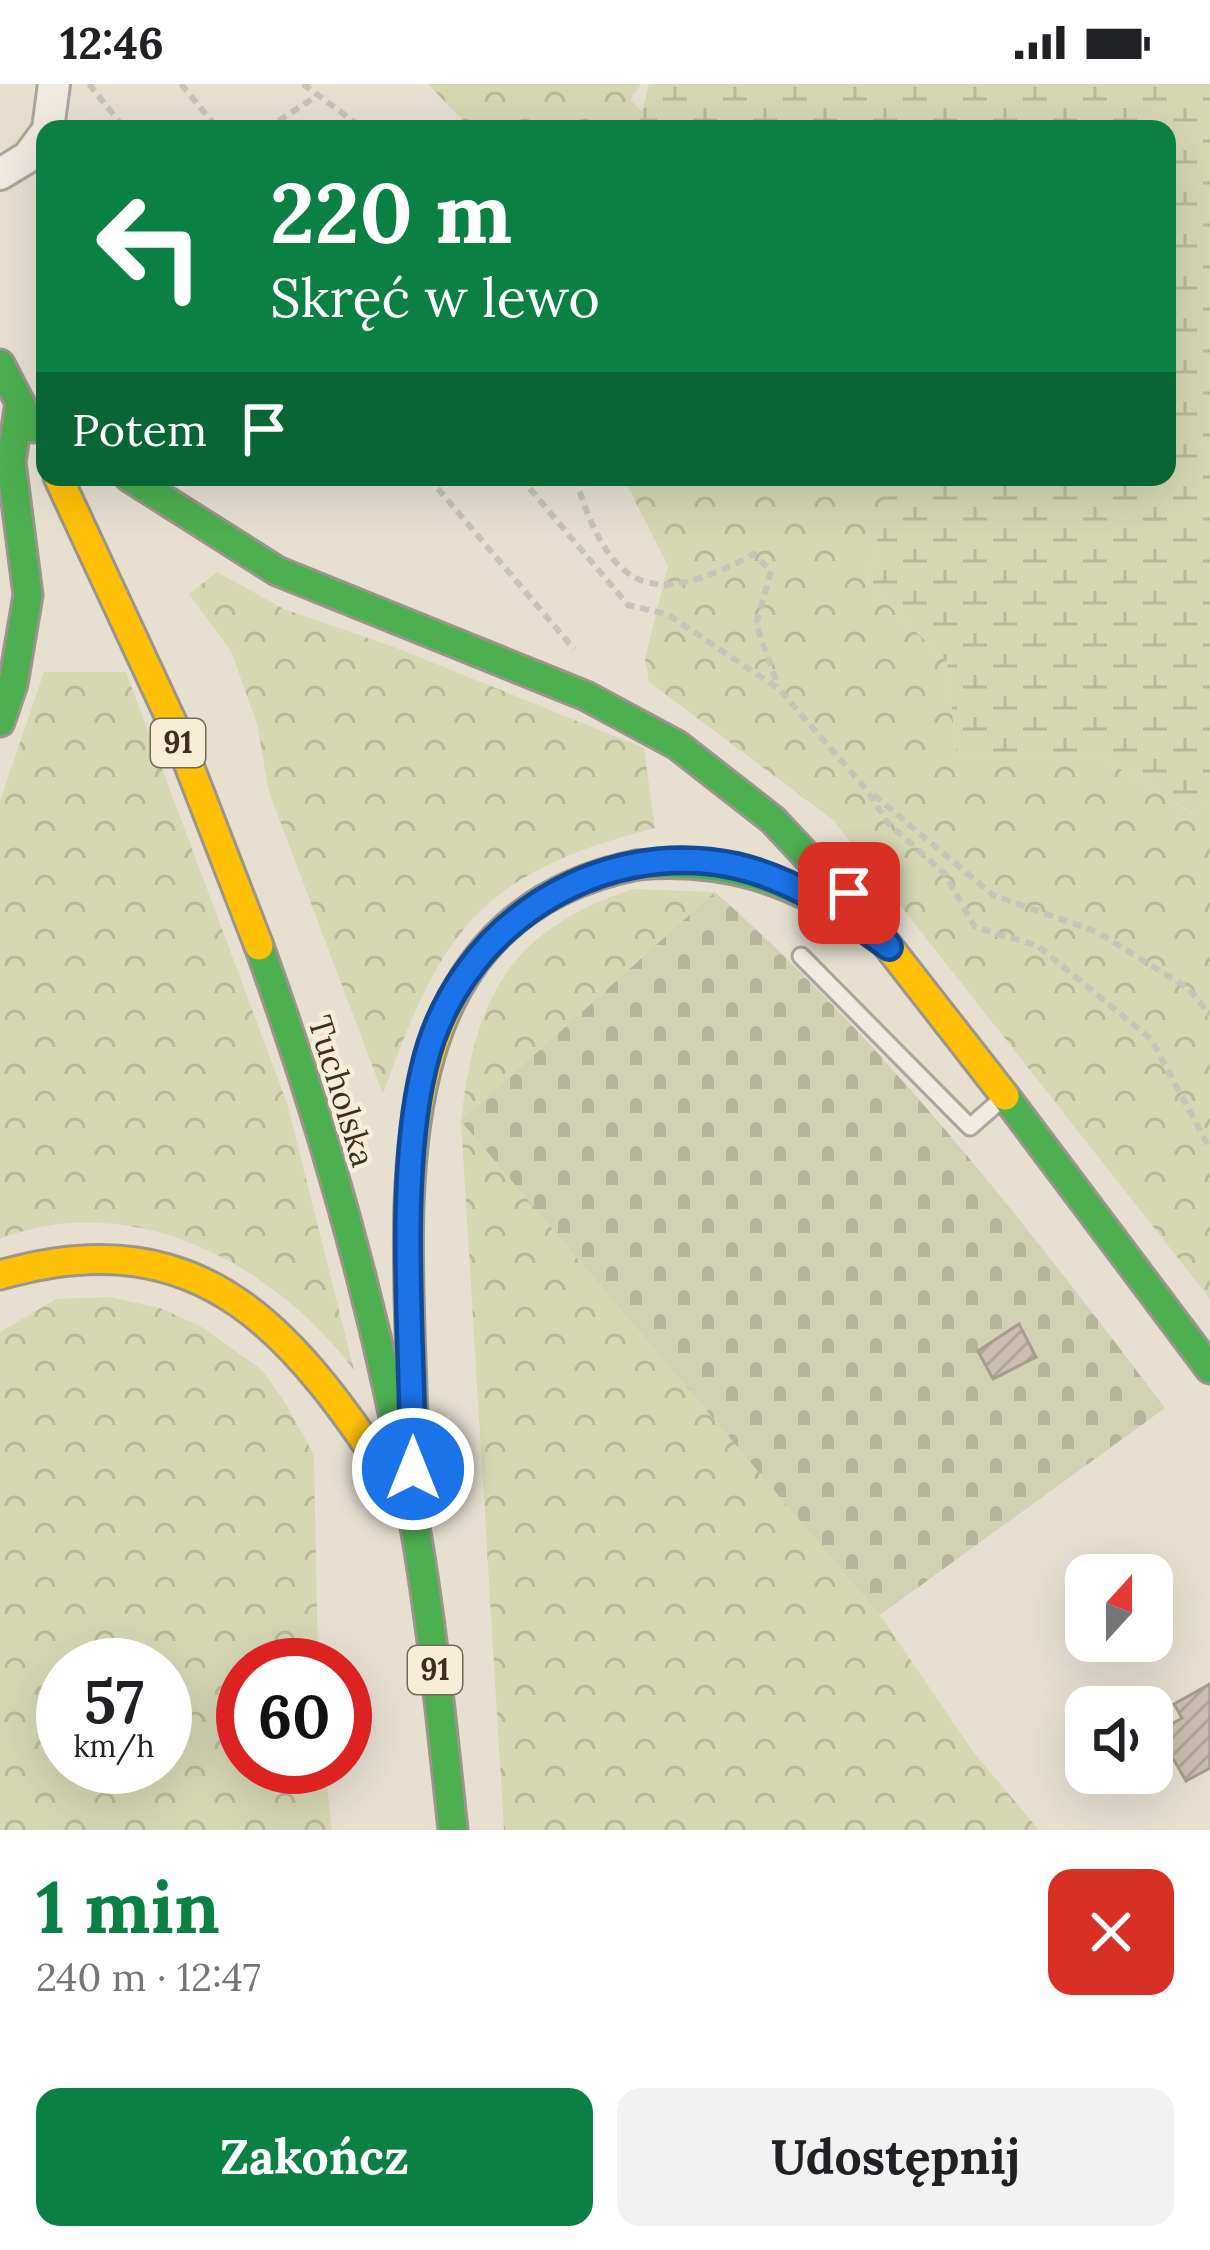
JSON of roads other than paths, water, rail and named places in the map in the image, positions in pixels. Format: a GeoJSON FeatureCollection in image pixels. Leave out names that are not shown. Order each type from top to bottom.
{"type":"FeatureCollection","features":[{"type":"Feature","properties":{"kind":"main road"},"geometry":{"type":"LineString","coordinates":[[0,364],[36,434]]}},
{"type":"Feature","properties":{"kind":"main road"},"geometry":{"type":"LineString","coordinates":[[20,402],[36,413]]}},
{"type":"Feature","properties":{"kind":"main road"},"geometry":{"type":"LineString","coordinates":[[0,722],[13,684],[28,596],[11,462],[20,402]]}},
{"type":"Feature","properties":{"kind":"main road","name":"Tucholska"},"geometry":{"type":"LineString","coordinates":[[62,486],[177,741],[305,1084],[358,1276],[413,1511],[453,1830]]}},
{"type":"Feature","properties":{"kind":"main road"},"geometry":{"type":"LineString","coordinates":[[143,486],[212,534],[302,583],[586,694],[674,743],[742,790],[807,847],[889,947],[1210,1369]]}},
{"type":"Feature","properties":{"kind":"main road"},"geometry":{"type":"LineString","coordinates":[[413,1511],[412,1158],[417,1108],[441,1015],[481,954],[513,922],[569,885],[598,873],[662,861],[704,861],[769,876],[818,899],[889,947]]}},
{"type":"Feature","properties":{"kind":"main road"},"geometry":{"type":"LineString","coordinates":[[0,1275],[70,1259],[129,1258],[213,1285],[260,1315],[331,1387],[413,1511]]}},
{"type":"Feature","properties":{"kind":"street"},"geometry":{"type":"LineString","coordinates":[[48,120],[54,84]]}},
{"type":"Feature","properties":{"kind":"street"},"geometry":{"type":"LineString","coordinates":[[0,174],[28,157],[36,145]]}},
{"type":"Feature","properties":{"kind":"lane"},"geometry":{"type":"LineString","coordinates":[[801,956],[970,1127],[1005,1096]]}}]}
